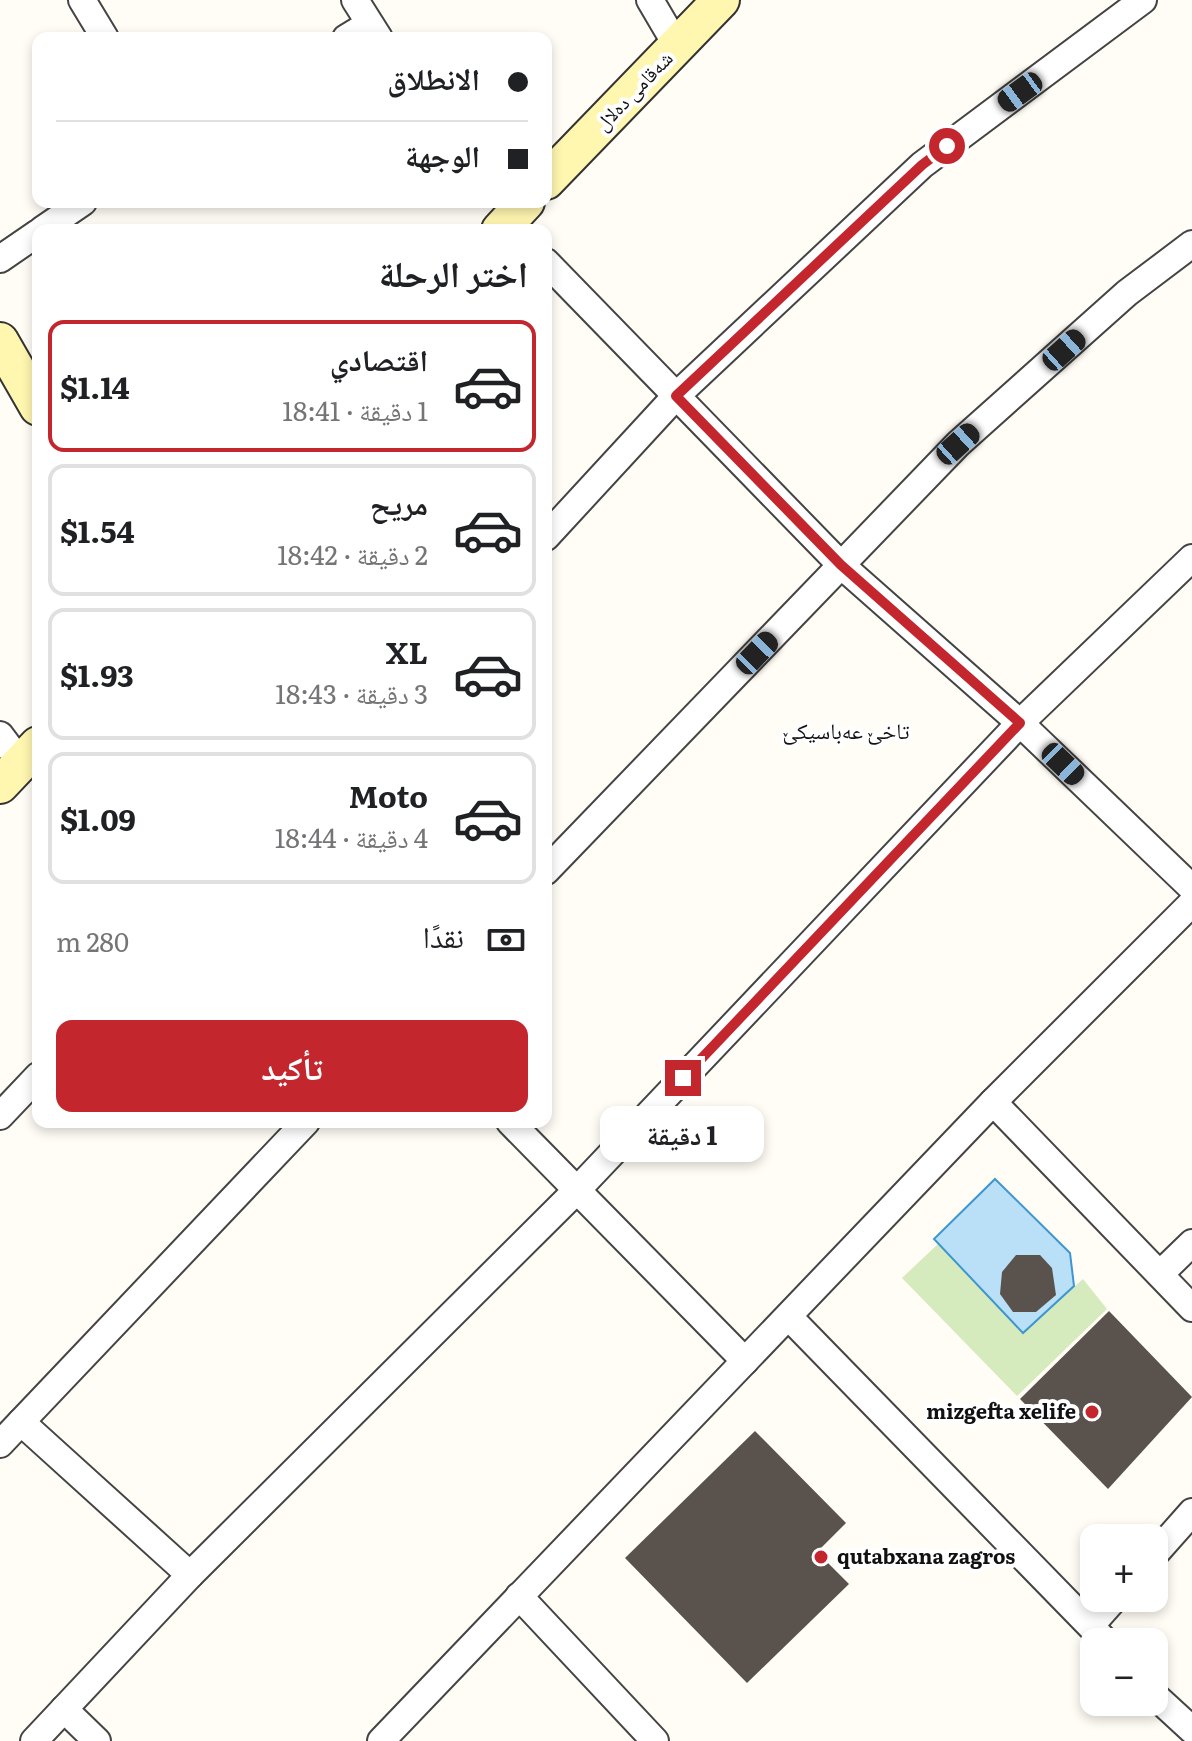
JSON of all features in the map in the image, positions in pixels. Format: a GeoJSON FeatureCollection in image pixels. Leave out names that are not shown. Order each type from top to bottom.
{"type":"FeatureCollection","features":[{"type":"Feature","properties":{"kind":"main road","name":"شەقامی دەلال"},"geometry":{"type":"LineString","coordinates":[[552,175],[721,0]]}},
{"type":"Feature","properties":{"kind":"main road"},"geometry":{"type":"LineString","coordinates":[[0,341],[32,397]]}},
{"type":"Feature","properties":{"kind":"street"},"geometry":{"type":"LineString","coordinates":[[82,0],[101,32]]}},
{"type":"Feature","properties":{"kind":"street"},"geometry":{"type":"LineString","coordinates":[[355,0],[374,31]]}},
{"type":"Feature","properties":{"kind":"street"},"geometry":{"type":"LineString","coordinates":[[650,0],[677,46]]}},
{"type":"Feature","properties":{"kind":"street"},"geometry":{"type":"LineString","coordinates":[[552,530],[676,396],[922,165],[1143,0]]}},
{"type":"Feature","properties":{"kind":"street"},"geometry":{"type":"LineString","coordinates":[[50,224],[74,208]]}},
{"type":"Feature","properties":{"kind":"street"},"geometry":{"type":"LineString","coordinates":[[0,259],[32,237]]}},
{"type":"Feature","properties":{"kind":"street"},"geometry":{"type":"LineString","coordinates":[[552,865],[958,444],[1127,293],[1192,244]]}},
{"type":"Feature","properties":{"kind":"street"},"geometry":{"type":"LineString","coordinates":[[552,268],[841,565],[1020,723],[1192,888]]}},
{"type":"Feature","properties":{"kind":"street"},"geometry":{"type":"LineString","coordinates":[[34,1741],[190,1575],[578,1189],[1020,723],[1192,558]]}},
{"type":"Feature","properties":{"kind":"street"},"geometry":{"type":"LineString","coordinates":[[381,1741],[993,1102],[1192,903]]}},
{"type":"Feature","properties":{"kind":"street"},"geometry":{"type":"LineString","coordinates":[[0,1116],[32,1082]]}},
{"type":"Feature","properties":{"kind":"street"},"geometry":{"type":"LineString","coordinates":[[993,1102],[1192,1308]]}},
{"type":"Feature","properties":{"kind":"street"},"geometry":{"type":"LineString","coordinates":[[0,1444],[300,1128]]}},
{"type":"Feature","properties":{"kind":"street"},"geometry":{"type":"LineString","coordinates":[[516,1128],[745,1361]]}},
{"type":"Feature","properties":{"kind":"street"},"geometry":{"type":"LineString","coordinates":[[1161,1273],[1192,1243]]}},
{"type":"Feature","properties":{"kind":"street"},"geometry":{"type":"LineString","coordinates":[[789,1317],[1093,1628]]}},
{"type":"Feature","properties":{"kind":"street"},"geometry":{"type":"LineString","coordinates":[[21,1422],[190,1575]]}},
{"type":"Feature","properties":{"kind":"street"},"geometry":{"type":"LineString","coordinates":[[1168,1539],[1192,1512]]}},
{"type":"Feature","properties":{"kind":"street"},"geometry":{"type":"LineString","coordinates":[[519,1596],[655,1741]]}},
{"type":"Feature","properties":{"kind":"street"},"geometry":{"type":"LineString","coordinates":[[1168,1708],[1192,1730]]}},
{"type":"Feature","properties":{"kind":"street"},"geometry":{"type":"LineString","coordinates":[[64,1709],[97,1741]]}},
{"type":"Feature","properties":{"kind":"green space"},"geometry":{"type":"Polygon","coordinates":[[[939,1243],[1023,1332],[1083,1279],[1107,1309],[1017,1396],[902,1278],[939,1243]]]}},
{"type":"Feature","properties":{"kind":"water"},"geometry":{"type":"Polygon","coordinates":[[[995,1179],[1070,1253],[1074,1286],[1023,1333],[934,1239],[995,1179]]]}},
{"type":"Feature","properties":{"kind":"building"},"geometry":{"type":"Polygon","coordinates":[[[1016,1255],[1040,1255],[1052,1268],[1056,1295],[1036,1312],[1013,1312],[1000,1294],[1002,1272],[1016,1255]]]}},
{"type":"Feature","properties":{"kind":"building"},"geometry":{"type":"Polygon","coordinates":[[[1109,1311],[1192,1397],[1108,1489],[1020,1399],[1109,1311]]]}},
{"type":"Feature","properties":{"kind":"building"},"geometry":{"type":"Polygon","coordinates":[[[755,1431],[846,1523],[817,1552],[849,1584],[747,1683],[625,1558],[755,1431]]]}},
{"type":"Feature","properties":{"kind":"place","name":"mizgefta xelife"},"geometry":{"type":"Point","coordinates":[1092,1412]}},
{"type":"Feature","properties":{"kind":"place","name":"qutabxana zagros"},"geometry":{"type":"Point","coordinates":[821,1557]}},
{"type":"Feature","properties":{"kind":"district","name":"تاخێ عه‌باسيكێ"},"geometry":{"type":"Point","coordinates":[846,731]}},
{"type":"Feature","properties":{"kind":"route"},"geometry":{"type":"LineString","coordinates":[[683,1078],[1020,723],[841,565],[676,396],[922,165],[947,146]]}}]}
